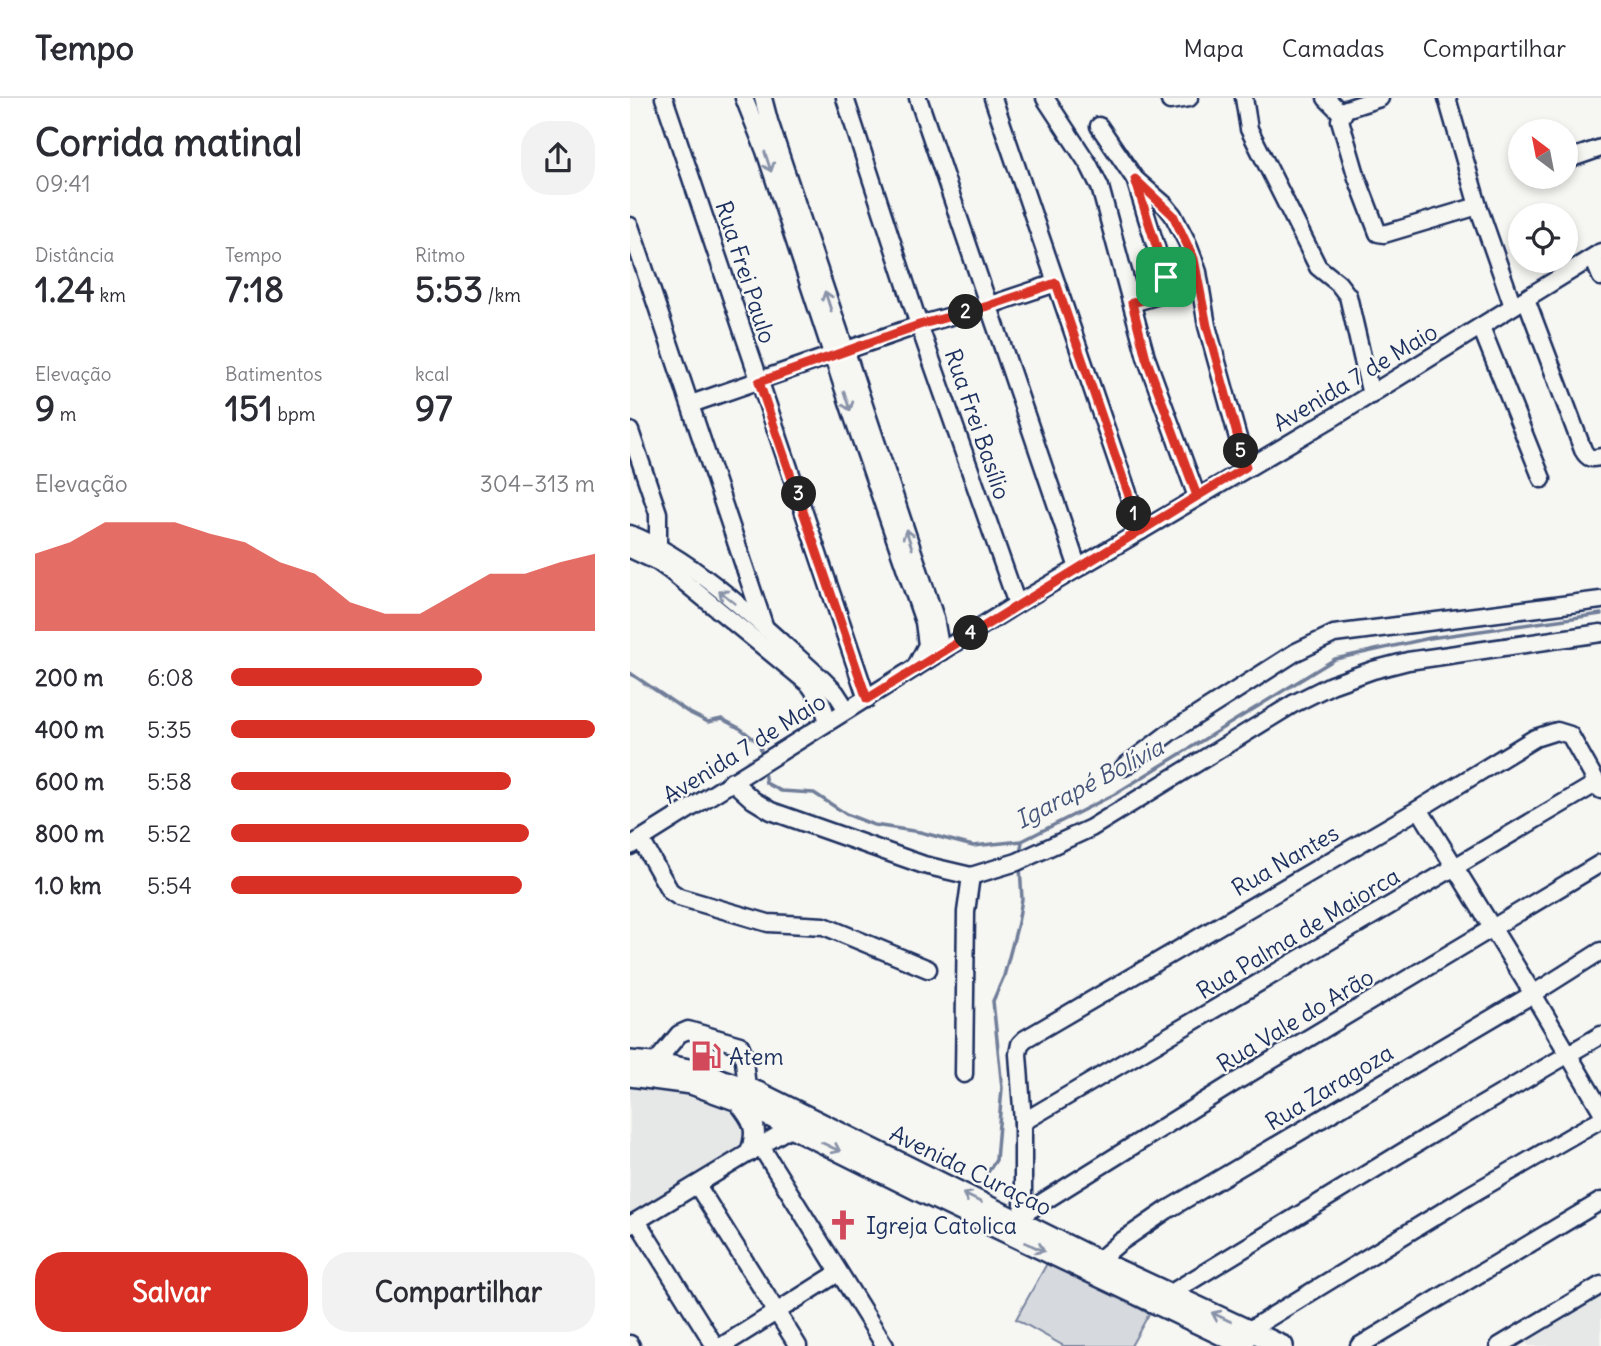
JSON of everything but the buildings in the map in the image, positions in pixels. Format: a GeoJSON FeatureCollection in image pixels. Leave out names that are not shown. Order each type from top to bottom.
{"type":"FeatureCollection","features":[{"type":"Feature","properties":{"kind":"main road","name":"Avenida Curaçao"},"geometry":{"type":"LineString","coordinates":[[630,1060],[694,1070],[1242,1341],[1283,1346]]}},
{"type":"Feature","properties":{"kind":"main road","name":"Avenida Curaçao"},"geometry":{"type":"LineString","coordinates":[[630,1076],[658,1078],[742,1094],[790,1128],[1018,1217],[1092,1266],[1171,1293],[1242,1341]]}},
{"type":"Feature","properties":{"kind":"main road"},"geometry":{"type":"LineString","coordinates":[[742,1094],[755,1127],[755,1148]]}},
{"type":"Feature","properties":{"kind":"street","name":"Rua Frei Paulo"},"geometry":{"type":"LineString","coordinates":[[664,98],[867,699]]}},
{"type":"Feature","properties":{"kind":"street"},"geometry":{"type":"LineString","coordinates":[[744,98],[839,353],[866,407],[935,618],[941,652]]}},
{"type":"Feature","properties":{"kind":"street"},"geometry":{"type":"LineString","coordinates":[[763,98],[839,353],[924,622],[927,645],[915,669]]}},
{"type":"Feature","properties":{"kind":"street","name":"Rua Frei Basílio"},"geometry":{"type":"LineString","coordinates":[[845,98],[919,325],[1017,604]]}},
{"type":"Feature","properties":{"kind":"street"},"geometry":{"type":"LineString","coordinates":[[918,98],[1077,568]]}},
{"type":"Feature","properties":{"kind":"street"},"geometry":{"type":"LineString","coordinates":[[993,98],[1141,531]]}},
{"type":"Feature","properties":{"kind":"street"},"geometry":{"type":"LineString","coordinates":[[1045,98],[1089,165],[1100,187],[1146,358],[1197,496]]}},
{"type":"Feature","properties":{"kind":"street"},"geometry":{"type":"LineString","coordinates":[[1170,101],[1189,98]]}},
{"type":"Feature","properties":{"kind":"street"},"geometry":{"type":"LineString","coordinates":[[1244,98],[1250,129],[1318,267],[1338,283],[1348,296],[1371,394]]}},
{"type":"Feature","properties":{"kind":"street"},"geometry":{"type":"LineString","coordinates":[[1326,98],[1342,114]]}},
{"type":"Feature","properties":{"kind":"street"},"geometry":{"type":"LineString","coordinates":[[1380,98],[1346,110],[1340,120],[1378,233],[1384,234],[1478,206]]}},
{"type":"Feature","properties":{"kind":"street"},"geometry":{"type":"LineString","coordinates":[[1447,98],[1478,206],[1586,457],[1601,457]]}},
{"type":"Feature","properties":{"kind":"street"},"geometry":{"type":"LineString","coordinates":[[1099,126],[1135,179],[1173,215],[1194,259],[1207,326],[1246,467]]}},
{"type":"Feature","properties":{"kind":"street"},"geometry":{"type":"LineString","coordinates":[[1578,156],[1601,148]]}},
{"type":"Feature","properties":{"kind":"street"},"geometry":{"type":"LineString","coordinates":[[1132,303],[1156,296],[1164,291],[1167,283],[1135,179]]}},
{"type":"Feature","properties":{"kind":"street"},"geometry":{"type":"LineString","coordinates":[[630,226],[765,628]]}},
{"type":"Feature","properties":{"kind":"street"},"geometry":{"type":"LineString","coordinates":[[1597,255],[1601,277]]}},
{"type":"Feature","properties":{"kind":"street","name":"Avenida 7 de Maio"},"geometry":{"type":"LineString","coordinates":[[636,843],[1017,604],[1371,394],[1597,255]]}},
{"type":"Feature","properties":{"kind":"street"},"geometry":{"type":"LineString","coordinates":[[691,404],[919,325],[1056,283]]}},
{"type":"Feature","properties":{"kind":"street"},"geometry":{"type":"LineString","coordinates":[[1481,327],[1542,480]]}},
{"type":"Feature","properties":{"kind":"street"},"geometry":{"type":"LineString","coordinates":[[630,431],[659,513],[658,554]]}},
{"type":"Feature","properties":{"kind":"street"},"geometry":{"type":"LineString","coordinates":[[630,534],[722,592],[822,678],[836,693],[846,710]]}},
{"type":"Feature","properties":{"kind":"street"},"geometry":{"type":"LineString","coordinates":[[630,549],[658,554],[809,684],[821,701],[828,721]]}},
{"type":"Feature","properties":{"kind":"street"},"geometry":{"type":"LineString","coordinates":[[1124,767],[1169,733],[1296,652],[1334,634],[1601,600]]}},
{"type":"Feature","properties":{"kind":"street"},"geometry":{"type":"LineString","coordinates":[[739,777],[752,800],[771,811],[925,865],[971,877],[1017,862],[1091,828],[1293,704],[1331,685],[1408,661],[1601,633]]}},
{"type":"Feature","properties":{"kind":"street","name":"Rua Nantes"},"geometry":{"type":"LineString","coordinates":[[1023,1122],[1018,1054],[1020,1044],[1025,1039],[1419,809],[1535,738],[1557,731],[1570,735],[1599,787]]}},
{"type":"Feature","properties":{"kind":"street","name":"Rua Palma de Maiorca"},"geometry":{"type":"LineString","coordinates":[[1023,1122],[1455,867],[1599,787]]}},
{"type":"Feature","properties":{"kind":"street"},"geometry":{"type":"LineString","coordinates":[[1419,809],[1601,1110]]}},
{"type":"Feature","properties":{"kind":"street"},"geometry":{"type":"LineString","coordinates":[[636,843],[670,891],[679,897],[768,923],[824,926],[928,969]]}},
{"type":"Feature","properties":{"kind":"street","name":"Rua Vale do Arão"},"geometry":{"type":"LineString","coordinates":[[1018,1217],[1076,1179],[1601,863]]}},
{"type":"Feature","properties":{"kind":"street"},"geometry":{"type":"LineString","coordinates":[[964,1074],[966,912],[971,877]]}},
{"type":"Feature","properties":{"kind":"street","name":"Rua Zaragoza"},"geometry":{"type":"LineString","coordinates":[[1092,1266],[1167,1210],[1601,951]]}},
{"type":"Feature","properties":{"kind":"street"},"geometry":{"type":"LineString","coordinates":[[655,1063],[679,1034],[688,1030],[740,1045],[743,1052],[742,1094]]}},
{"type":"Feature","properties":{"kind":"street"},"geometry":{"type":"LineString","coordinates":[[1171,1293],[1601,1035]]}},
{"type":"Feature","properties":{"kind":"street"},"geometry":{"type":"LineString","coordinates":[[1242,1341],[1390,1243],[1601,1119]]}},
{"type":"Feature","properties":{"kind":"street"},"geometry":{"type":"LineString","coordinates":[[1018,1217],[1023,1122]]}},
{"type":"Feature","properties":{"kind":"street"},"geometry":{"type":"LineString","coordinates":[[715,1346],[633,1223],[790,1128]]}},
{"type":"Feature","properties":{"kind":"street"},"geometry":{"type":"LineString","coordinates":[[755,1148],[885,1346]]}},
{"type":"Feature","properties":{"kind":"street"},"geometry":{"type":"LineString","coordinates":[[697,1185],[798,1346]]}},
{"type":"Feature","properties":{"kind":"street"},"geometry":{"type":"LineString","coordinates":[[1359,1346],[1601,1201]]}},
{"type":"Feature","properties":{"kind":"street"},"geometry":{"type":"LineString","coordinates":[[722,1346],[838,1273]]}},
{"type":"Feature","properties":{"kind":"street"},"geometry":{"type":"LineString","coordinates":[[1499,1346],[1601,1285]]}},
{"type":"Feature","properties":{"kind":"shaded area"},"geometry":{"type":"Polygon","coordinates":[[[630,1082],[700,1095],[733,1107],[749,1140],[630,1216],[630,1082]]]}},
{"type":"Feature","properties":{"kind":"shaded area"},"geometry":{"type":"Polygon","coordinates":[[[1050,1258],[1149,1314],[1131,1346],[1064,1346],[1016,1319],[1050,1258]]]}},
{"type":"Feature","properties":{"kind":"shaded area"},"geometry":{"type":"Polygon","coordinates":[[[1601,1297],[1601,1346],[1529,1346],[1524,1341],[1601,1297]]]}},
{"type":"Feature","properties":{"kind":"waterway","name":"Igarapé Bolívia"},"geometry":{"type":"LineString","coordinates":[[763,767],[766,783],[781,791],[814,793],[846,814],[874,825],[920,832],[973,846],[1022,841],[1115,794],[1335,659],[1430,638],[1601,614]]}},
{"type":"Feature","properties":{"kind":"waterway","name":"Igarapé Bolívia"},"geometry":{"type":"LineString","coordinates":[[630,673],[688,712],[708,722],[722,719],[741,729],[760,744],[762,759]]}},
{"type":"Feature","properties":{"kind":"waterway"},"geometry":{"type":"LineString","coordinates":[[1020,856],[1022,841]]}},
{"type":"Feature","properties":{"kind":"waterway"},"geometry":{"type":"LineString","coordinates":[[986,1175],[996,1160],[1002,1088],[993,1001],[1004,976],[1018,923],[1022,899],[1020,867]]}},
{"type":"Feature","properties":{"kind":"place","name":"Atem"},"geometry":{"type":"Point","coordinates":[706,1056]}},
{"type":"Feature","properties":{"kind":"place","name":"Igreja Catolica"},"geometry":{"type":"Point","coordinates":[843,1225]}},
{"type":"Feature","properties":{"kind":"route"},"geometry":{"type":"LineString","coordinates":[[1166,277],[1135,179],[1173,215],[1194,259],[1212,349],[1246,467],[1141,531],[1017,604],[867,699],[759,382],[919,325],[1056,283],[1141,531],[1197,496],[1146,358],[1132,303],[1164,291],[1166,277]]}}]}
